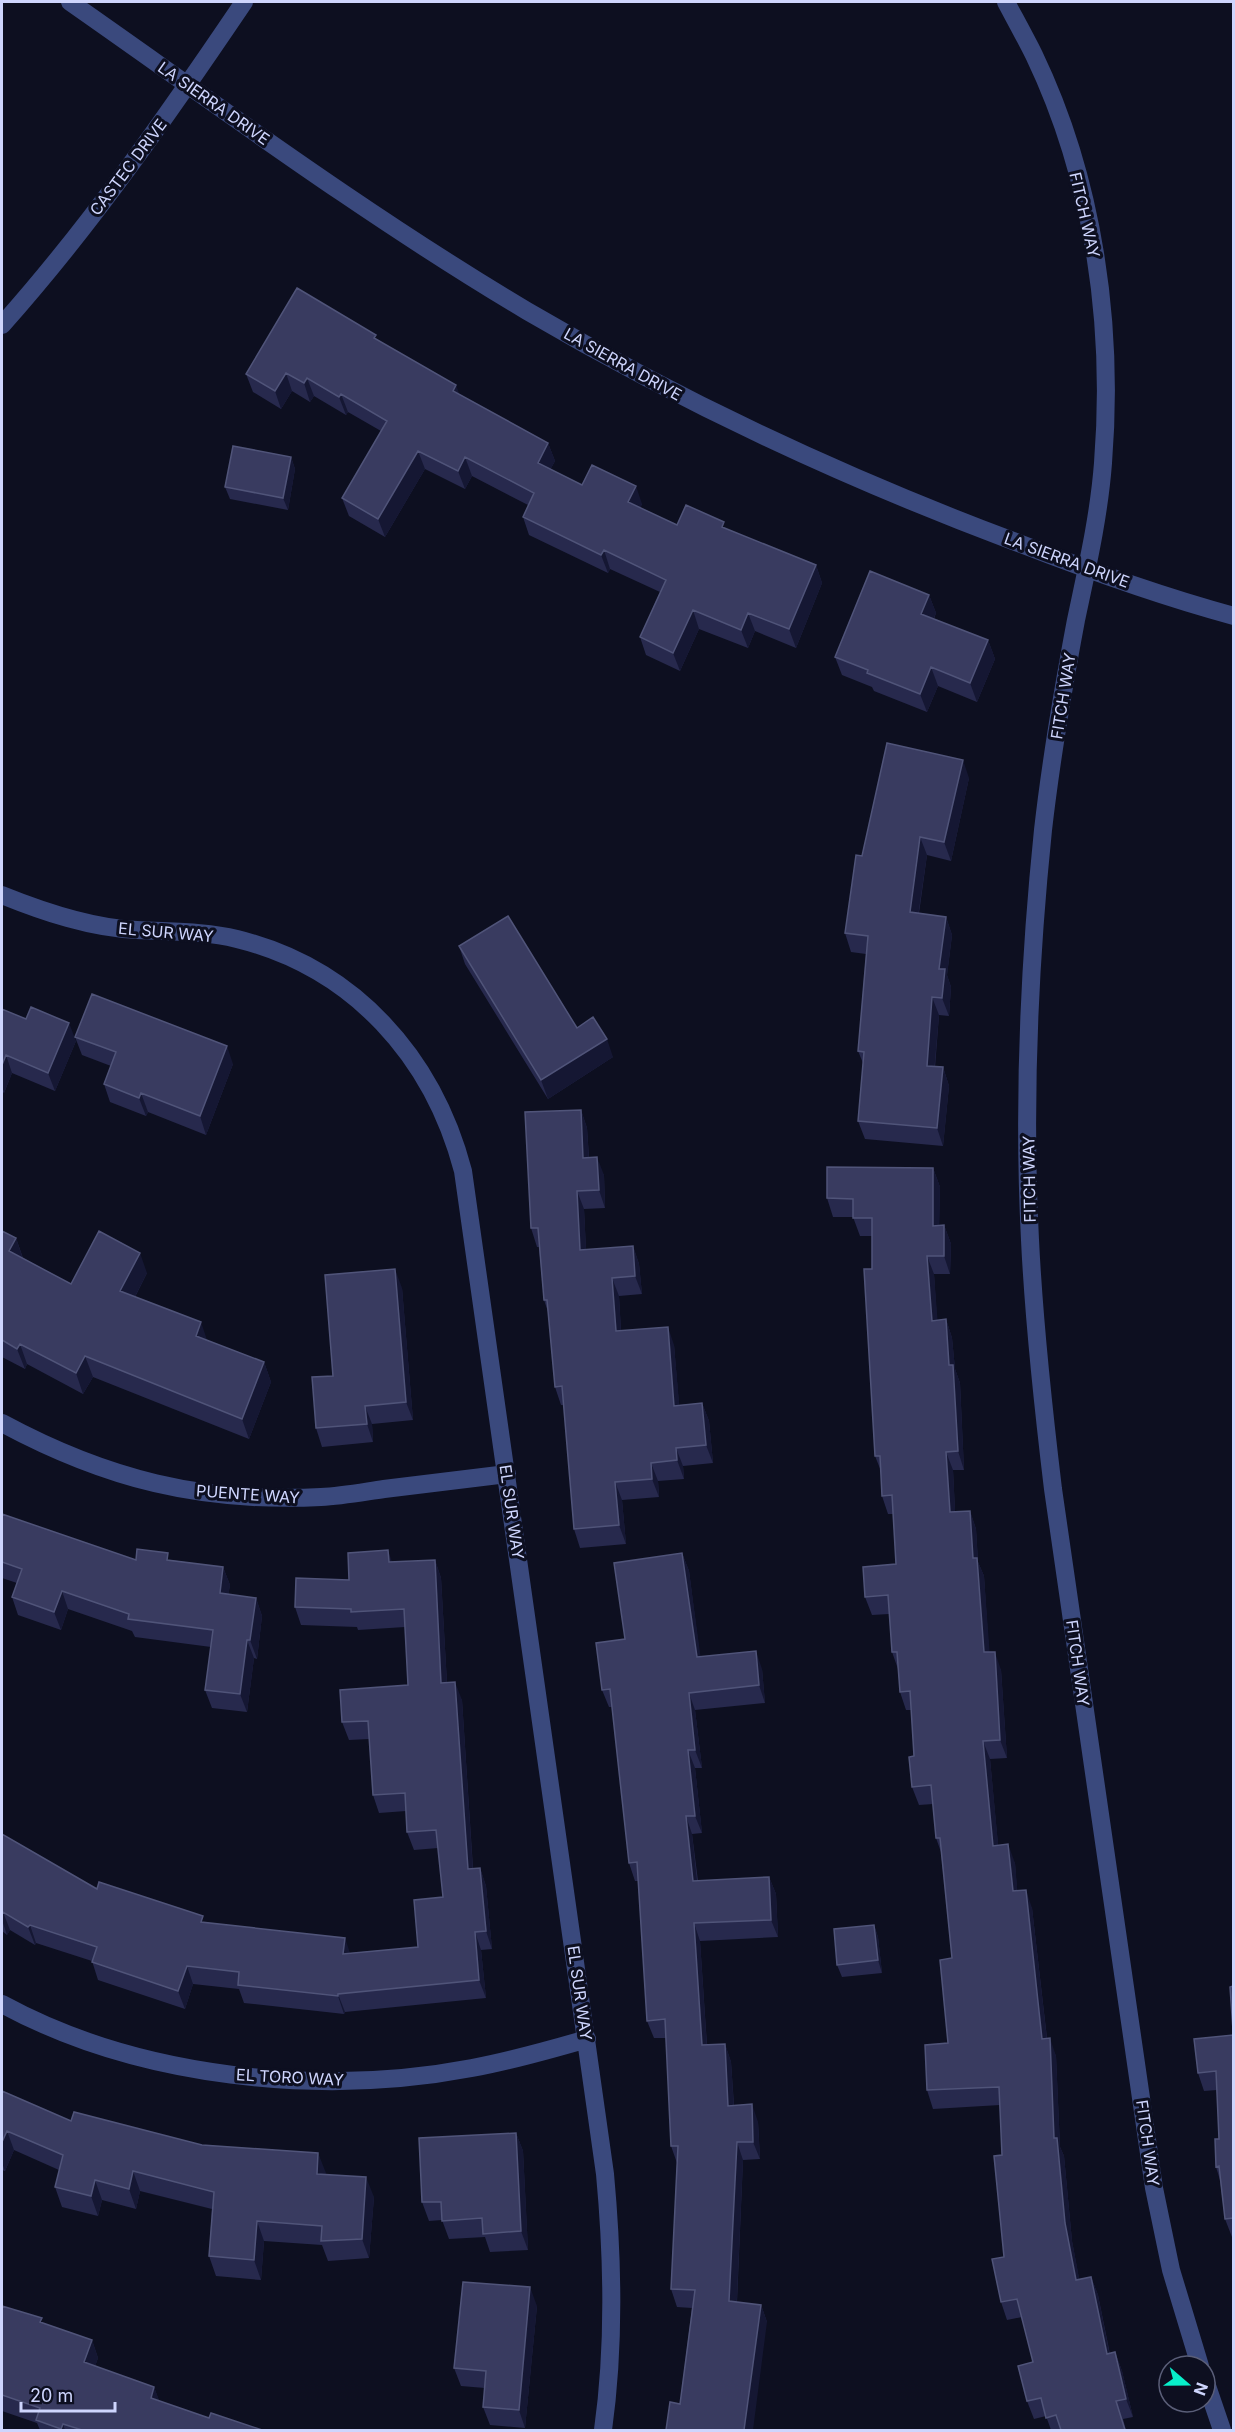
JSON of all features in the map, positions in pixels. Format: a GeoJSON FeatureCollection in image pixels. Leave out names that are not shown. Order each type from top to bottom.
{"type":"FeatureCollection","features":[{"type":"Feature","properties":{"kind":"street","name":"LA SIERRA DRIVE"},"geometry":{"type":"LineString","coordinates":[[70,2],[386,222],[527,310],[668,389],[814,460],[913,503],[1086,569],[1233,616]]}},
{"type":"Feature","properties":{"kind":"street","name":"CASTEC DRIVE"},"geometry":{"type":"LineString","coordinates":[[2,325],[114,188],[244,2]]}},
{"type":"Feature","properties":{"kind":"street","name":"FITCH WAY"},"geometry":{"type":"LineString","coordinates":[[1006,2],[1035,58],[1065,135],[1088,215],[1102,297],[1107,380],[1103,463],[1086,569],[1062,693],[1040,862],[1032,964],[1028,1056],[1030,1238],[1039,1374],[1053,1489],[1152,2176],[1171,2270],[1196,2354]]}},
{"type":"Feature","properties":{"kind":"street","name":"EL SUR WAY"},"geometry":{"type":"LineString","coordinates":[[2,895],[68,918],[114,928],[184,931],[237,939],[287,956],[352,995],[391,1031],[423,1073],[436,1097],[456,1146],[463,1171],[507,1474],[605,2174],[611,2246],[612,2318],[609,2390],[603,2430]]}},
{"type":"Feature","properties":{"kind":"street","name":"PUENTE WAY"},"geometry":{"type":"LineString","coordinates":[[2,1423],[44,1446],[97,1468],[152,1484],[209,1494],[266,1498],[323,1497],[507,1474]]}},
{"type":"Feature","properties":{"kind":"street","name":"EL TORO WAY"},"geometry":{"type":"LineString","coordinates":[[2,2004],[89,2041],[163,2062],[239,2076],[316,2082],[394,2079],[471,2068],[586,2039]]}},
{"type":"Feature","properties":{"kind":"street"},"geometry":{"type":"LineString","coordinates":[[1217,2414],[1222,2430]]}},
{"type":"Feature","properties":{"kind":"building"},"geometry":{"type":"Polygon","coordinates":[[[297,288],[376,335],[374,338],[456,385],[453,391],[548,443],[538,463],[582,485],[592,465],[636,486],[628,502],[677,525],[686,505],[724,522],[722,527],[816,565],[789,629],[748,613],[741,630],[693,610],[673,653],[640,637],[666,580],[604,550],[601,555],[523,517],[534,493],[465,457],[458,471],[418,451],[378,519],[342,498],[387,421],[341,394],[339,397],[307,378],[304,383],[286,373],[275,391],[246,374],[297,288]]]}},
{"type":"Feature","properties":{"kind":"building"},"geometry":{"type":"Polygon","coordinates":[[[233,446],[291,457],[283,498],[225,487],[233,446]]]}},
{"type":"Feature","properties":{"kind":"building"},"geometry":{"type":"Polygon","coordinates":[[[870,571],[929,595],[921,614],[988,640],[970,683],[931,667],[920,694],[867,673],[868,670],[835,657],[870,571]]]}},
{"type":"Feature","properties":{"kind":"building"},"geometry":{"type":"Polygon","coordinates":[[[887,743],[963,760],[944,842],[920,837],[910,912],[946,917],[939,969],[945,969],[942,998],[932,997],[927,1066],[943,1067],[937,1128],[858,1121],[864,1052],[858,1051],[868,936],[845,933],[856,855],[862,856],[887,743]]]}},
{"type":"Feature","properties":{"kind":"building"},"geometry":{"type":"Polygon","coordinates":[[[508,916],[577,1028],[593,1017],[607,1039],[541,1080],[459,946],[508,916]]]}},
{"type":"Feature","properties":{"kind":"building"},"geometry":{"type":"Polygon","coordinates":[[[92,994],[227,1046],[200,1116],[141,1093],[139,1098],[104,1084],[116,1052],[75,1037],[92,994]]]}},
{"type":"Feature","properties":{"kind":"building"},"geometry":{"type":"Polygon","coordinates":[[[31,1007],[69,1023],[48,1073],[6,1055],[2,1065],[2,1009],[26,1019],[31,1007]]]}},
{"type":"Feature","properties":{"kind":"building"},"geometry":{"type":"Polygon","coordinates":[[[581,1110],[583,1158],[597,1157],[599,1190],[577,1191],[580,1250],[633,1246],[635,1276],[612,1278],[616,1331],[668,1327],[674,1406],[702,1403],[706,1445],[676,1448],[677,1460],[651,1463],[652,1479],[615,1482],[619,1525],[574,1529],[562,1386],[555,1387],[538,1228],[531,1228],[525,1112],[581,1110]]]}},
{"type":"Feature","properties":{"kind":"building"},"geometry":{"type":"Polygon","coordinates":[[[827,1167],[933,1168],[933,1226],[944,1225],[944,1256],[927,1256],[932,1321],[946,1319],[949,1365],[953,1365],[958,1451],[946,1452],[950,1512],[970,1511],[973,1558],[977,1558],[984,1652],[995,1652],[1000,1740],[983,1741],[993,1846],[1008,1844],[1013,1891],[1026,1890],[1042,2039],[1050,2038],[1054,2138],[1057,2138],[1065,2223],[1076,2280],[1091,2277],[1107,2354],[1115,2352],[1126,2399],[1116,2401],[1125,2430],[1061,2430],[1056,2415],[1046,2418],[1041,2398],[1027,2401],[1018,2366],[1033,2362],[1017,2299],[1001,2302],[992,2259],[1004,2257],[994,2156],[1002,2155],[999,2087],[927,2090],[925,2045],[948,2043],[940,1960],[952,1958],[940,1838],[936,1838],[931,1785],[912,1787],[909,1757],[914,1756],[910,1691],[900,1692],[897,1652],[892,1652],[888,1595],[865,1597],[863,1567],[896,1564],[892,1495],[882,1496],[880,1456],[875,1456],[864,1269],[872,1269],[872,1218],[853,1218],[853,1199],[827,1198],[827,1167]]]}},
{"type":"Feature","properties":{"kind":"building"},"geometry":{"type":"Polygon","coordinates":[[[2,1231],[16,1238],[9,1251],[71,1284],[99,1231],[140,1253],[120,1291],[201,1322],[196,1336],[264,1362],[242,1419],[85,1356],[76,1373],[20,1344],[17,1349],[2,1340],[2,1231]]]}},
{"type":"Feature","properties":{"kind":"building"},"geometry":{"type":"Polygon","coordinates":[[[395,1269],[406,1402],[365,1406],[367,1424],[316,1428],[312,1377],[333,1376],[325,1275],[395,1269]]]}},
{"type":"Feature","properties":{"kind":"building"},"geometry":{"type":"Polygon","coordinates":[[[2,1514],[136,1560],[137,1549],[168,1553],[167,1560],[223,1567],[220,1593],[256,1598],[250,1640],[247,1640],[240,1694],[205,1690],[213,1630],[128,1619],[129,1614],[62,1591],[54,1612],[12,1597],[22,1569],[2,1562],[2,1514]]]}},
{"type":"Feature","properties":{"kind":"building"},"geometry":{"type":"Polygon","coordinates":[[[388,1550],[389,1562],[435,1560],[441,1683],[455,1682],[468,1869],[480,1868],[486,1931],[475,1932],[479,1980],[338,1994],[338,1996],[238,1985],[239,1972],[187,1966],[178,1991],[92,1962],[97,1947],[30,1925],[28,1927],[3,1912],[2,1915],[2,1834],[97,1889],[99,1882],[203,1916],[201,1922],[345,1938],[343,1954],[418,1947],[414,1900],[443,1897],[436,1830],[407,1832],[405,1793],[373,1795],[368,1721],[342,1722],[340,1690],[408,1685],[404,1609],[351,1612],[351,1609],[295,1607],[296,1578],[349,1580],[348,1553],[388,1550]]]}},
{"type":"Feature","properties":{"kind":"building"},"geometry":{"type":"Polygon","coordinates":[[[682,1553],[697,1657],[756,1651],[759,1685],[689,1693],[695,1750],[688,1750],[695,1816],[686,1816],[693,1881],[769,1877],[771,1920],[694,1923],[702,2045],[725,2044],[728,2106],[752,2104],[753,2142],[737,2142],[729,2301],[761,2305],[744,2430],[666,2430],[670,2402],[680,2404],[695,2290],[671,2289],[678,2146],[671,2146],[665,2019],[647,2021],[637,1862],[629,1863],[610,1689],[602,1690],[596,1643],[625,1639],[614,1563],[682,1553]]]}},
{"type":"Feature","properties":{"kind":"building"},"geometry":{"type":"Polygon","coordinates":[[[874,1925],[878,1960],[837,1965],[834,1929],[874,1925]]]}},
{"type":"Feature","properties":{"kind":"building"},"geometry":{"type":"Polygon","coordinates":[[[1233,1986],[1233,2030],[1230,1987],[1233,1986]]]}},
{"type":"Feature","properties":{"kind":"building"},"geometry":{"type":"Polygon","coordinates":[[[1233,2035],[1233,2218],[1225,2219],[1219,2166],[1216,2167],[1215,2139],[1219,2139],[1216,2071],[1198,2073],[1194,2039],[1233,2035]]]}},
{"type":"Feature","properties":{"kind":"building"},"geometry":{"type":"Polygon","coordinates":[[[2,2091],[71,2121],[74,2112],[202,2145],[318,2153],[317,2174],[366,2177],[362,2239],[321,2241],[322,2226],[257,2221],[254,2260],[209,2256],[214,2192],[133,2171],[129,2189],[95,2180],[91,2196],[55,2187],[63,2155],[7,2131],[2,2142],[2,2091]]]}},
{"type":"Feature","properties":{"kind":"building"},"geometry":{"type":"Polygon","coordinates":[[[516,2133],[521,2231],[483,2234],[482,2218],[442,2221],[441,2202],[422,2202],[419,2138],[516,2133]]]}},
{"type":"Feature","properties":{"kind":"building"},"geometry":{"type":"Polygon","coordinates":[[[463,2282],[530,2287],[519,2410],[483,2407],[486,2371],[454,2368],[463,2282]]]}},
{"type":"Feature","properties":{"kind":"building"},"geometry":{"type":"Polygon","coordinates":[[[2,2306],[42,2318],[40,2322],[92,2340],[84,2362],[154,2387],[151,2398],[209,2418],[211,2413],[262,2430],[82,2430],[63,2424],[61,2429],[36,2420],[40,2408],[2,2395],[2,2306]]]}}]}
